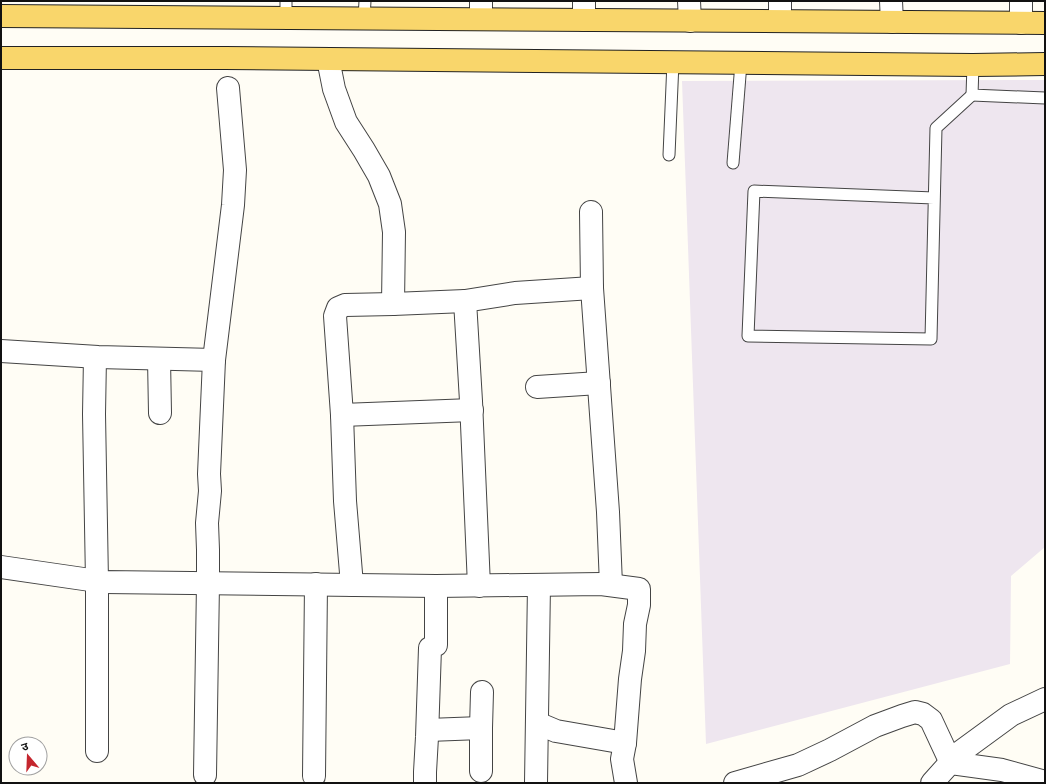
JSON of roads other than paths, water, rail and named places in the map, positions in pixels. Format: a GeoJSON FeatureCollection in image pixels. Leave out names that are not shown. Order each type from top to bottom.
{"type":"FeatureCollection","features":[{"type":"Feature","properties":{"kind":"main road"},"geometry":{"type":"LineString","coordinates":[[22,1],[38,16]]}},
{"type":"Feature","properties":{"kind":"main road"},"geometry":{"type":"LineString","coordinates":[[1,16],[286,9],[780,11],[891,12],[1021,23],[1045,23]]}},
{"type":"Feature","properties":{"kind":"main road"},"geometry":{"type":"LineString","coordinates":[[3,59],[225,58],[973,65],[1045,64]]}},
{"type":"Feature","properties":{"kind":"street"},"geometry":{"type":"LineString","coordinates":[[1020,1],[1021,23]]}},
{"type":"Feature","properties":{"kind":"street"},"geometry":{"type":"LineString","coordinates":[[328,59],[334,89],[346,122],[364,150],[378,176],[390,204],[394,232],[393,304]]}},
{"type":"Feature","properties":{"kind":"street"},"geometry":{"type":"LineString","coordinates":[[205,775],[208,583],[206,523],[210,491],[209,474],[214,360],[233,205],[235,170],[228,88]]}},
{"type":"Feature","properties":{"kind":"street"},"geometry":{"type":"LineString","coordinates":[[591,212],[592,288],[608,512],[611,585]]}},
{"type":"Feature","properties":{"kind":"street"},"geometry":{"type":"LineString","coordinates":[[352,585],[345,501],[342,415],[335,316],[338,308],[345,304],[465,301],[515,293],[592,288]]}},
{"type":"Feature","properties":{"kind":"street"},"geometry":{"type":"LineString","coordinates":[[465,301],[472,410],[479,586]]}},
{"type":"Feature","properties":{"kind":"street"},"geometry":{"type":"LineString","coordinates":[[1,351],[95,357],[214,360]]}},
{"type":"Feature","properties":{"kind":"street"},"geometry":{"type":"LineString","coordinates":[[95,357],[94,414],[97,581],[97,751]]}},
{"type":"Feature","properties":{"kind":"street"},"geometry":{"type":"LineString","coordinates":[[160,359],[160,413]]}},
{"type":"Feature","properties":{"kind":"street"},"geometry":{"type":"LineString","coordinates":[[537,387],[599,383]]}},
{"type":"Feature","properties":{"kind":"street"},"geometry":{"type":"LineString","coordinates":[[342,415],[472,410]]}},
{"type":"Feature","properties":{"kind":"street"},"geometry":{"type":"LineString","coordinates":[[1,567],[104,582],[436,586],[601,584],[639,589],[639,605],[635,624],[634,651],[630,679],[626,743],[622,759],[626,783]]}},
{"type":"Feature","properties":{"kind":"street"},"geometry":{"type":"LineString","coordinates":[[314,776],[316,584]]}},
{"type":"Feature","properties":{"kind":"street"},"geometry":{"type":"LineString","coordinates":[[536,783],[539,585]]}},
{"type":"Feature","properties":{"kind":"street"},"geometry":{"type":"LineString","coordinates":[[425,783],[430,648],[436,645],[436,586]]}},
{"type":"Feature","properties":{"kind":"street"},"geometry":{"type":"LineString","coordinates":[[481,771],[482,692]]}},
{"type":"Feature","properties":{"kind":"street"},"geometry":{"type":"LineString","coordinates":[[932,783],[959,753],[1011,715],[1045,699]]}},
{"type":"Feature","properties":{"kind":"street"},"geometry":{"type":"LineString","coordinates":[[735,783],[798,765],[875,726],[915,712],[923,714],[931,720],[951,763]]}},
{"type":"Feature","properties":{"kind":"street"},"geometry":{"type":"LineString","coordinates":[[537,723],[556,731],[626,743]]}},
{"type":"Feature","properties":{"kind":"street"},"geometry":{"type":"LineString","coordinates":[[428,730],[481,728]]}},
{"type":"Feature","properties":{"kind":"street"},"geometry":{"type":"LineString","coordinates":[[951,763],[1002,770],[1045,782]]}},
{"type":"Feature","properties":{"kind":"lane"},"geometry":{"type":"LineString","coordinates":[[669,155],[673,62]]}},
{"type":"Feature","properties":{"kind":"lane"},"geometry":{"type":"LineString","coordinates":[[733,163],[740,63]]}},
{"type":"Feature","properties":{"kind":"lane"},"geometry":{"type":"LineString","coordinates":[[972,95],[973,65]]}},
{"type":"Feature","properties":{"kind":"lane"},"geometry":{"type":"LineString","coordinates":[[934,198],[754,192],[748,336],[931,339],[936,128],[972,95],[1045,98]]}}]}
